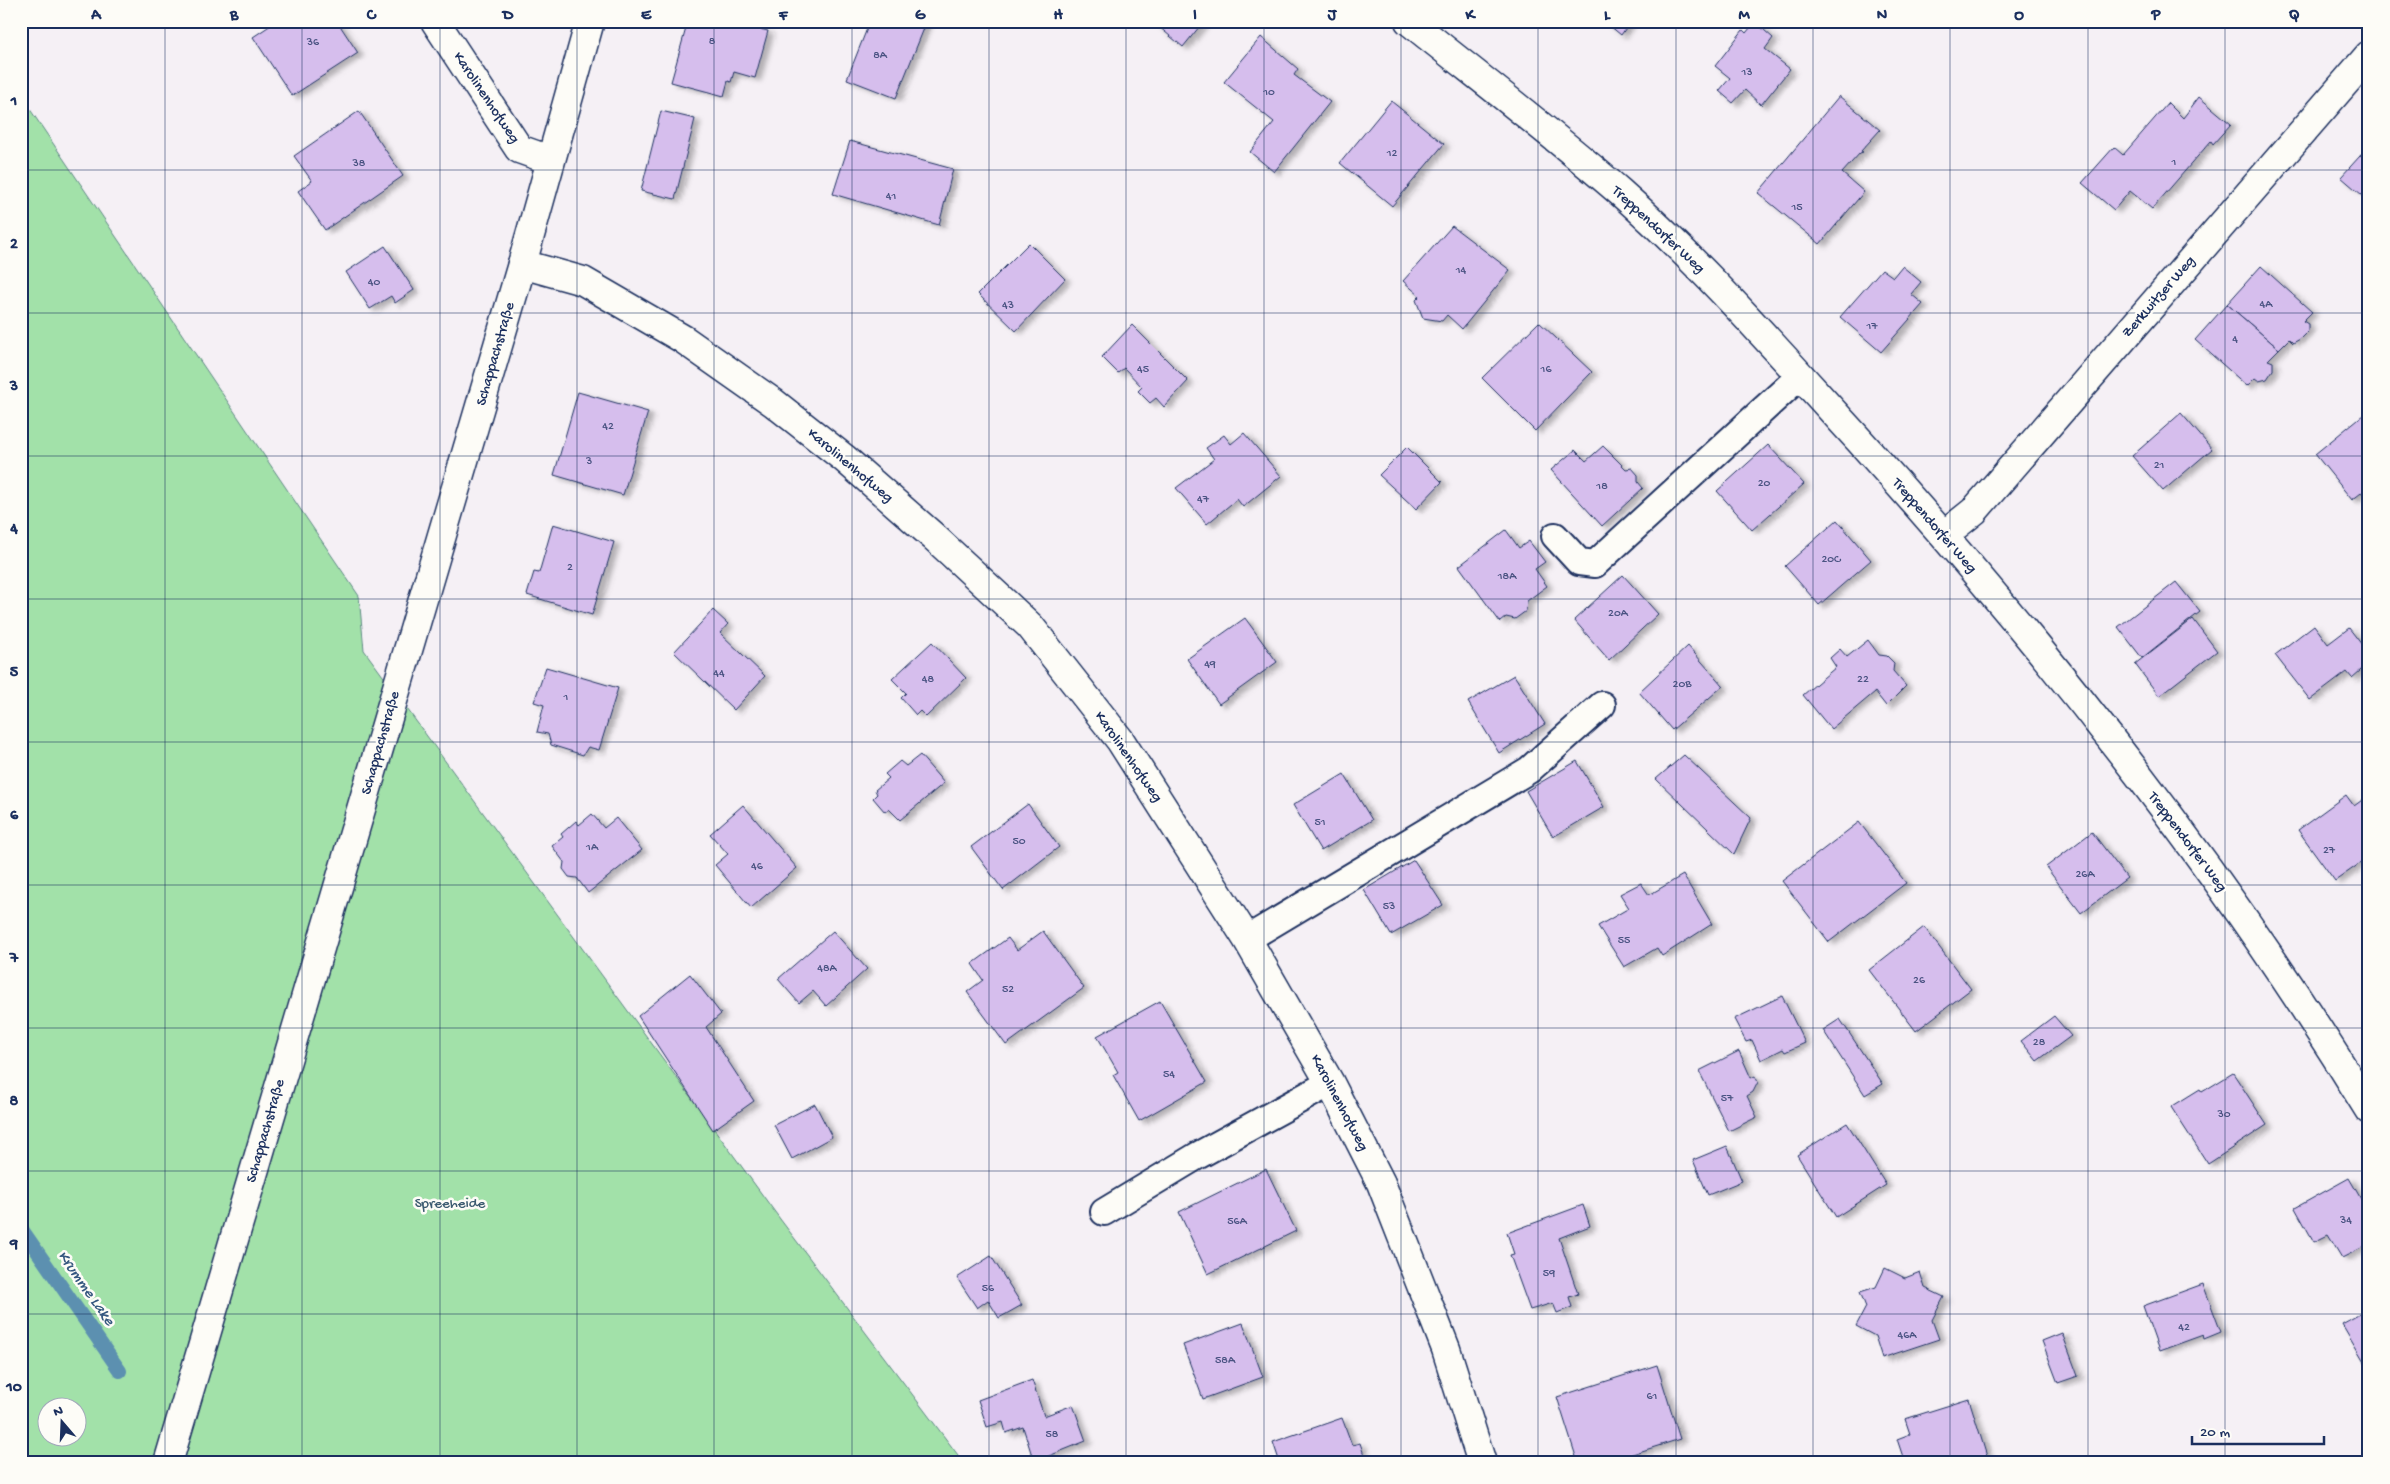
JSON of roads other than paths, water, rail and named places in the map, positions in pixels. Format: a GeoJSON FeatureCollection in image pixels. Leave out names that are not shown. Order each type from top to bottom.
{"type":"FeatureCollection","features":[{"type":"Feature","properties":{"kind":"street","name":"Karolinenhofweg"},"geometry":{"type":"LineString","coordinates":[[435,21],[519,149],[550,160]]}},
{"type":"Feature","properties":{"kind":"street","name":"Schappachstraße"},"geometry":{"type":"LineString","coordinates":[[168,1463],[522,264],[590,21]]}},
{"type":"Feature","properties":{"kind":"street","name":"Treppendorfer Weg"},"geometry":{"type":"LineString","coordinates":[[1409,21],[1622,194],[1710,279],[1944,535],[2102,728],[2217,880],[2330,1046],[2369,1110]]}},
{"type":"Feature","properties":{"kind":"street","name":"Zerkwitzer Weg"},"geometry":{"type":"LineString","coordinates":[[1944,535],[1974,510],[2369,55]]}},
{"type":"Feature","properties":{"kind":"street","name":"Karolinenhofweg"},"geometry":{"type":"LineString","coordinates":[[522,264],[583,281],[683,339],[774,403],[840,456],[944,546],[1030,626],[1120,740],[1247,939],[1330,1083],[1384,1191],[1446,1349],[1482,1463]]}},
{"type":"Feature","properties":{"kind":"lane"},"geometry":{"type":"LineString","coordinates":[[1555,536],[1579,562],[1595,564],[1800,376]]}},
{"type":"Feature","properties":{"kind":"lane"},"geometry":{"type":"LineString","coordinates":[[1247,939],[1529,770],[1602,705]]}},
{"type":"Feature","properties":{"kind":"lane"},"geometry":{"type":"LineString","coordinates":[[1104,1212],[1197,1156],[1330,1083]]}},
{"type":"Feature","properties":{"kind":"waterway","name":"Krumme Lake"},"geometry":{"type":"LineString","coordinates":[[21,1228],[120,1371]]}},
{"type":"Feature","properties":{"kind":"park label","name":"Spreeheide"},"geometry":{"type":"Point","coordinates":[450,1204]}}]}
